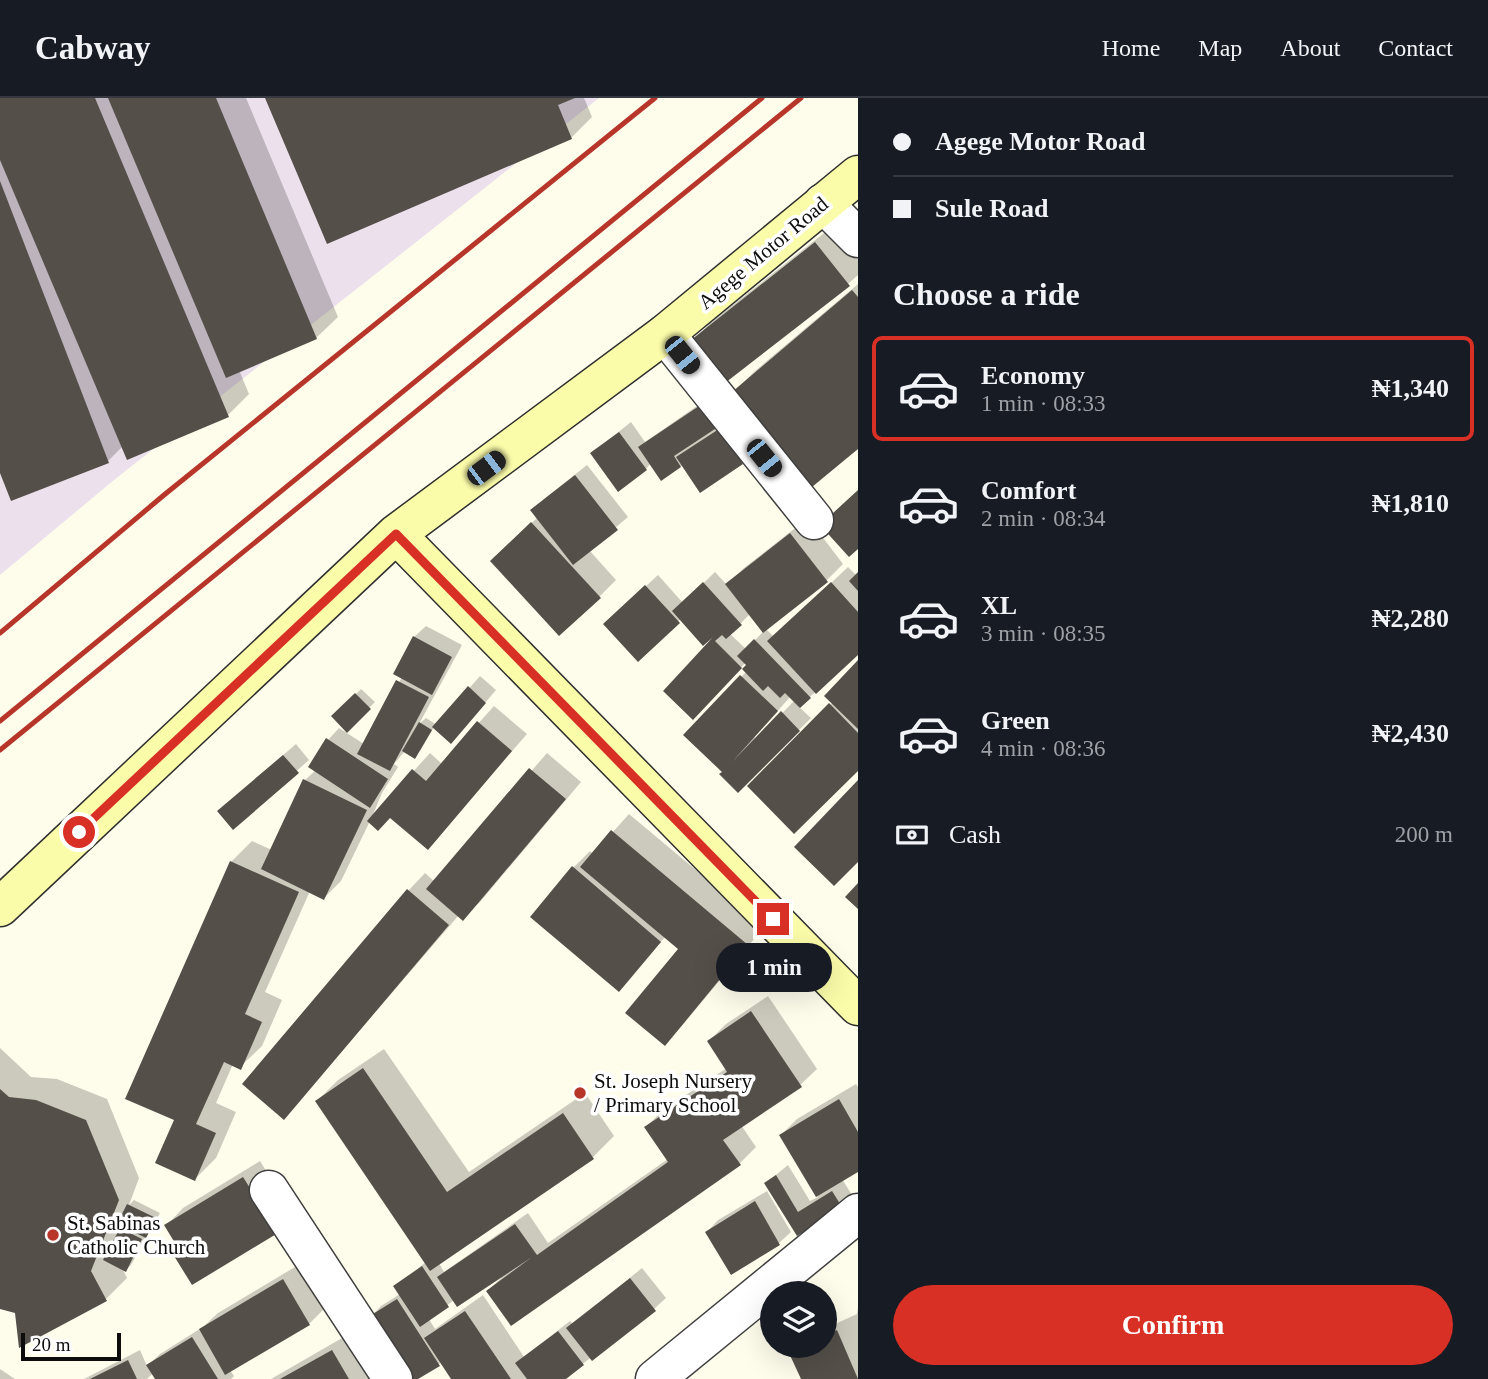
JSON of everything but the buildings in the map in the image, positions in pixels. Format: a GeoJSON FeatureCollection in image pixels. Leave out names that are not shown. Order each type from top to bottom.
{"type":"FeatureCollection","features":[{"type":"Feature","properties":{"kind":"main road","name":"Agege Motor Road"},"geometry":{"type":"LineString","coordinates":[[0,906],[396,534],[665,334],[858,175]]}},
{"type":"Feature","properties":{"kind":"main road"},"geometry":{"type":"LineString","coordinates":[[396,534],[858,1006]]}},
{"type":"Feature","properties":{"kind":"street"},"geometry":{"type":"LineString","coordinates":[[823,203],[858,238]]}},
{"type":"Feature","properties":{"kind":"street"},"geometry":{"type":"LineString","coordinates":[[665,334],[814,520]]}},
{"type":"Feature","properties":{"kind":"street"},"geometry":{"type":"LineString","coordinates":[[269,1191],[393,1379]]}},
{"type":"Feature","properties":{"kind":"street"},"geometry":{"type":"LineString","coordinates":[[655,1379],[858,1213]]}},
{"type":"Feature","properties":{"kind":"shaded area"},"geometry":{"type":"Polygon","coordinates":[[[0,98],[599,98],[114,480],[0,575],[0,98]]]}},
{"type":"Feature","properties":{"kind":"railway"},"geometry":{"type":"LineString","coordinates":[[0,633],[164,495],[655,98]]}},
{"type":"Feature","properties":{"kind":"railway"},"geometry":{"type":"LineString","coordinates":[[0,721],[762,98]]}},
{"type":"Feature","properties":{"kind":"railway"},"geometry":{"type":"LineString","coordinates":[[0,750],[801,98]]}},
{"type":"Feature","properties":{"kind":"place","name":"St. Joseph Nursery / Primary School"},"geometry":{"type":"Point","coordinates":[580,1093]}},
{"type":"Feature","properties":{"kind":"place","name":"St. Sabinas Catholic Church"},"geometry":{"type":"Point","coordinates":[53,1235]}},
{"type":"Feature","properties":{"kind":"route"},"geometry":{"type":"LineString","coordinates":[[79,832],[396,534],[773,919]]}}]}
